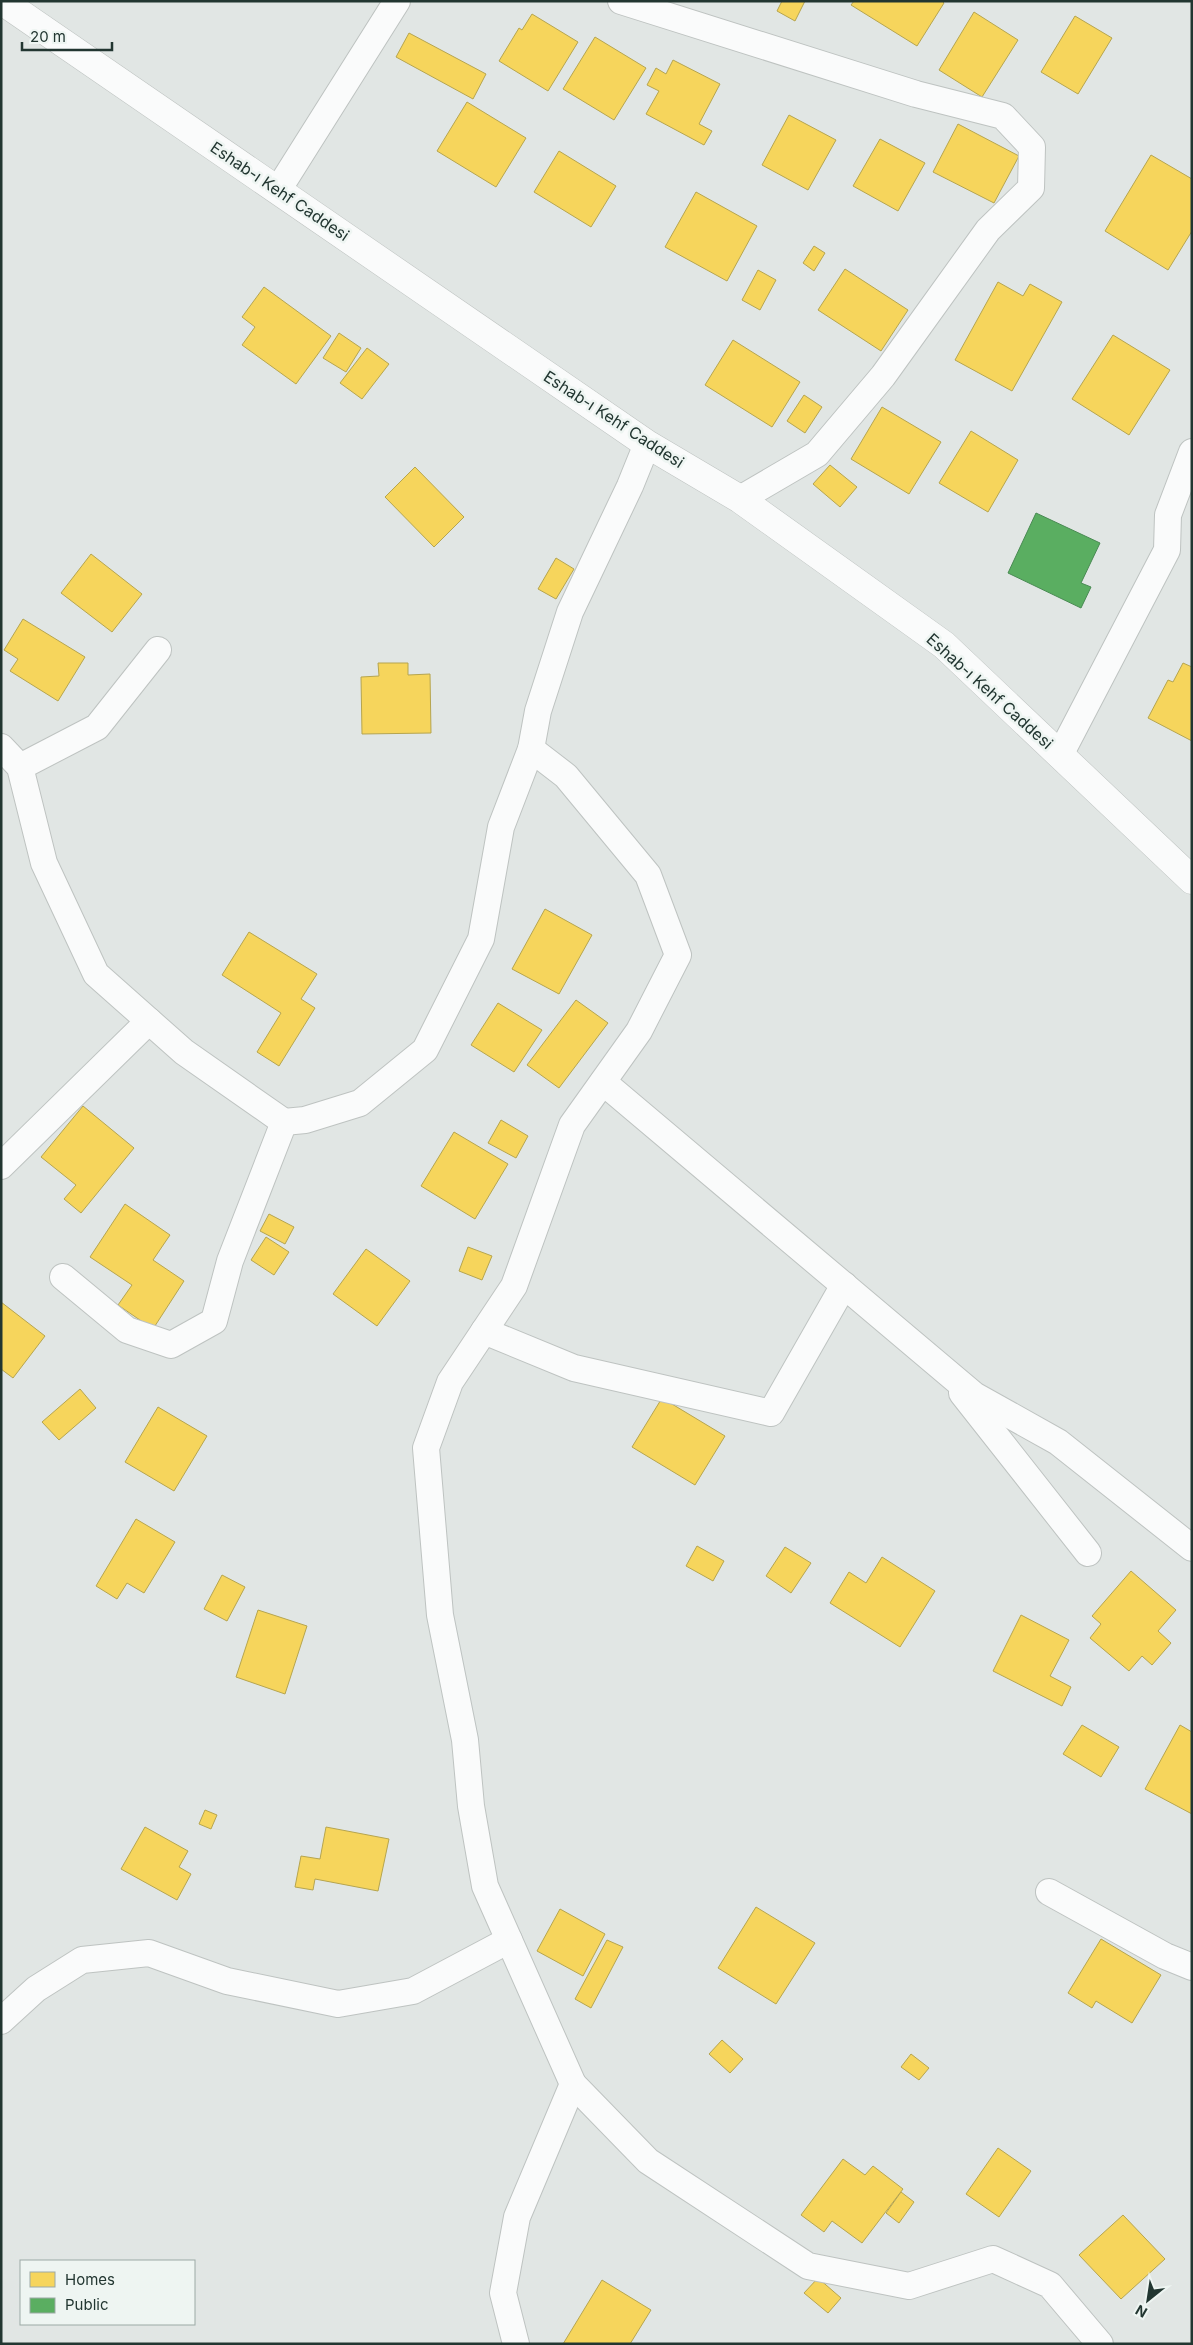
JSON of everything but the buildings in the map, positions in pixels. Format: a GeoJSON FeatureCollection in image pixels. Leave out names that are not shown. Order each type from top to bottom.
{"type":"FeatureCollection","features":[{"type":"Feature","properties":{"kind":"street","name":"Eshab-ı Kehf Caddesi"},"geometry":{"type":"LineString","coordinates":[[2,1],[647,444],[740,499],[944,645],[1192,880]]}},
{"type":"Feature","properties":{"kind":"street"},"geometry":{"type":"LineString","coordinates":[[278,190],[397,1]]}},
{"type":"Feature","properties":{"kind":"street"},"geometry":{"type":"LineString","coordinates":[[621,1],[916,94],[1002,116],[1032,147],[1031,188],[988,230],[883,376],[817,454],[740,499]]}},
{"type":"Feature","properties":{"kind":"street"},"geometry":{"type":"LineString","coordinates":[[1,747],[20,767],[44,863],[96,974],[184,1052],[284,1122],[305,1120],[360,1103],[425,1050],[481,939],[500,827],[531,749],[538,711],[570,612],[630,486],[647,444]]}},
{"type":"Feature","properties":{"kind":"street"},"geometry":{"type":"LineString","coordinates":[[1060,755],[1167,550],[1168,515],[1192,452]]}},
{"type":"Feature","properties":{"kind":"street"},"geometry":{"type":"LineString","coordinates":[[20,767],[97,727],[158,650]]}},
{"type":"Feature","properties":{"kind":"street"},"geometry":{"type":"LineString","coordinates":[[531,749],[566,776],[648,875],[678,955],[639,1031],[572,1125],[514,1286],[450,1382],[426,1448],[440,1615],[465,1740],[472,1815],[485,1886],[573,2084],[648,2161],[808,2266],[908,2286],[993,2259],[1050,2285],[1100,2344]]}},
{"type":"Feature","properties":{"kind":"street"},"geometry":{"type":"LineString","coordinates":[[1,1166],[149,1021]]}},
{"type":"Feature","properties":{"kind":"street"},"geometry":{"type":"LineString","coordinates":[[602,1082],[974,1394],[1058,1442],[1192,1548]]}},
{"type":"Feature","properties":{"kind":"street"},"geometry":{"type":"LineString","coordinates":[[63,1277],[127,1330],[172,1345],[214,1321],[230,1261],[284,1122]]}},
{"type":"Feature","properties":{"kind":"street"},"geometry":{"type":"LineString","coordinates":[[484,1331],[574,1368],[771,1413],[844,1285]]}},
{"type":"Feature","properties":{"kind":"street"},"geometry":{"type":"LineString","coordinates":[[941,1367],[1088,1553]]}},
{"type":"Feature","properties":{"kind":"street"},"geometry":{"type":"LineString","coordinates":[[1049,1892],[1165,1956],[1192,1967]]}},
{"type":"Feature","properties":{"kind":"street"},"geometry":{"type":"LineString","coordinates":[[1,2021],[36,1989],[82,1960],[149,1953],[228,1981],[338,2004],[413,1992],[509,1940]]}},
{"type":"Feature","properties":{"kind":"street"},"geometry":{"type":"LineString","coordinates":[[516,2344],[503,2293],[518,2217],[573,2084]]}}]}
